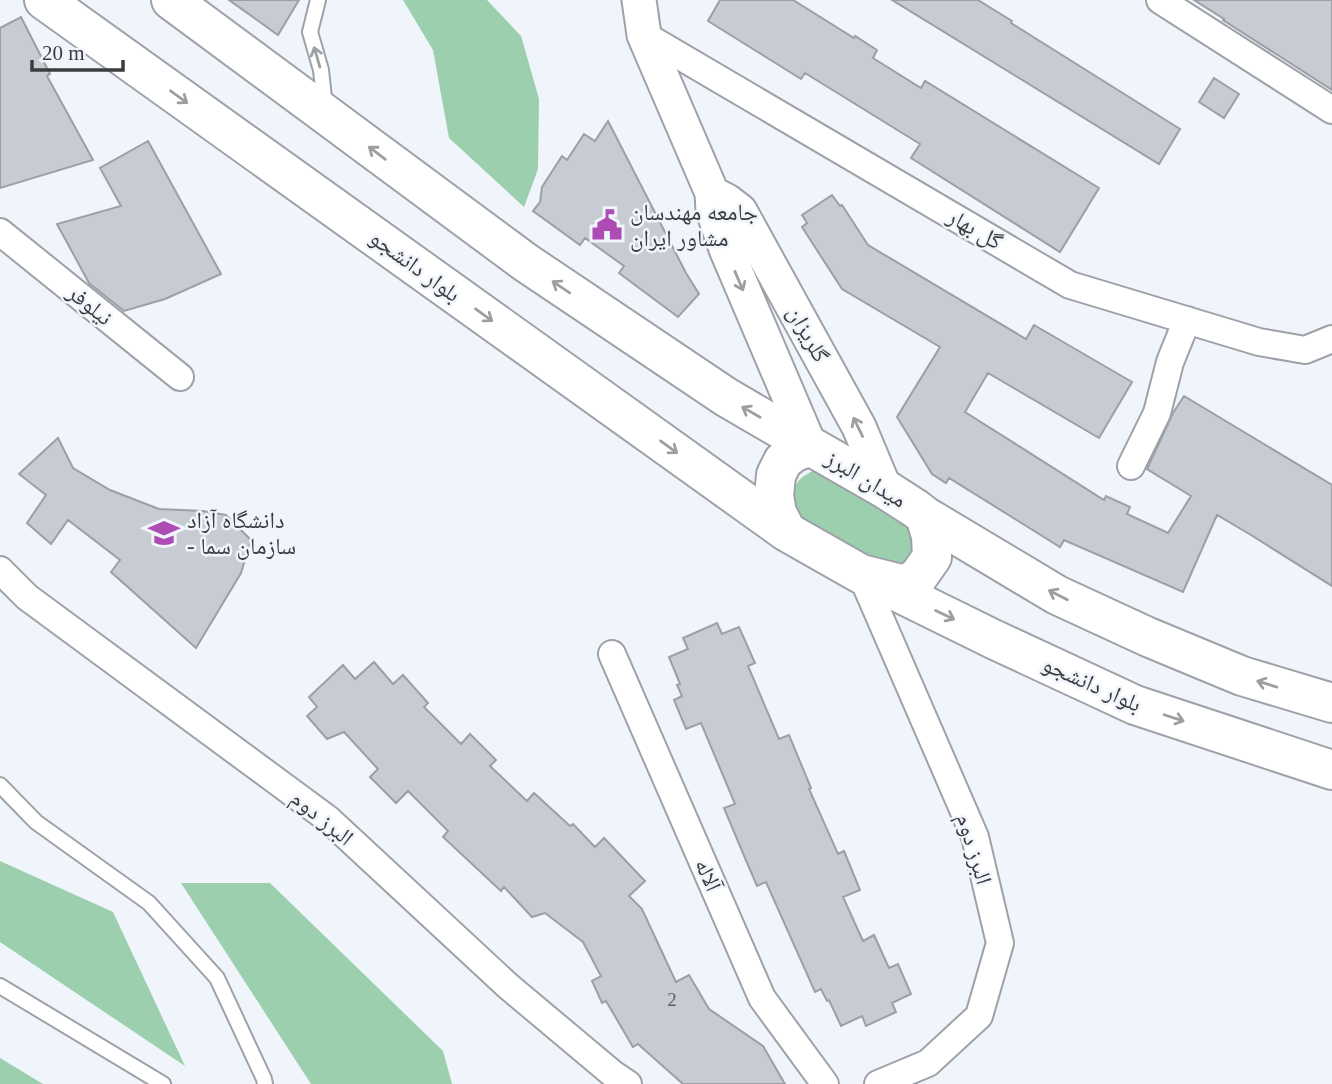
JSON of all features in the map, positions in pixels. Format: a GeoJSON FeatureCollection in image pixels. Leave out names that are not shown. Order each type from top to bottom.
{"type":"FeatureCollection","features":[{"type":"Feature","properties":{"kind":"main road","name":"بلوار دانشجو"},"geometry":{"type":"LineString","coordinates":[[44,0],[787,531]]}},
{"type":"Feature","properties":{"kind":"main road"},"geometry":{"type":"LineString","coordinates":[[171,0],[525,262],[726,397],[810,446]]}},
{"type":"Feature","properties":{"kind":"main road","name":"میدان البرز"},"geometry":{"type":"LineString","coordinates":[[810,446],[885,489],[925,516],[931,536],[932,557],[918,578],[905,585],[861,574],[787,531],[777,513],[774,496],[776,475],[783,461],[793,453],[810,446]]}},
{"type":"Feature","properties":{"kind":"main road"},"geometry":{"type":"LineString","coordinates":[[925,516],[1057,595],[1242,676],[1332,704]]}},
{"type":"Feature","properties":{"kind":"main road","name":"بلوار دانشجو"},"geometry":{"type":"LineString","coordinates":[[861,574],[1135,705],[1332,770]]}},
{"type":"Feature","properties":{"kind":"street","name":"گلریزان"},"geometry":{"type":"LineString","coordinates":[[639,0],[644,35],[712,193],[713,211],[726,249],[810,446]]}},
{"type":"Feature","properties":{"kind":"street"},"geometry":{"type":"LineString","coordinates":[[1160,0],[1332,110]]}},
{"type":"Feature","properties":{"kind":"street","name":"گل بهار"},"geometry":{"type":"LineString","coordinates":[[644,35],[1070,285],[1259,342],[1305,350],[1332,339]]}},
{"type":"Feature","properties":{"kind":"street","name":"گلریزان"},"geometry":{"type":"LineString","coordinates":[[712,193],[740,211],[859,427],[885,489]]}},
{"type":"Feature","properties":{"kind":"street","name":"نیلوفر"},"geometry":{"type":"LineString","coordinates":[[0,232],[180,377]]}},
{"type":"Feature","properties":{"kind":"street"},"geometry":{"type":"LineString","coordinates":[[1131,466],[1157,413],[1170,362],[1187,320]]}},
{"type":"Feature","properties":{"kind":"street","name":"البرز دوم"},"geometry":{"type":"LineString","coordinates":[[0,570],[38,605],[328,819],[508,986],[628,1084]]}},
{"type":"Feature","properties":{"kind":"street","name":"البرز دوم"},"geometry":{"type":"LineString","coordinates":[[861,574],[975,838],[1000,943],[979,1016],[928,1063],[878,1084]]}},
{"type":"Feature","properties":{"kind":"street","name":"آلاله"},"geometry":{"type":"LineString","coordinates":[[612,654],[762,998],[825,1084]]}},
{"type":"Feature","properties":{"kind":"lane"},"geometry":{"type":"LineString","coordinates":[[318,0],[310,32],[321,70],[326,115]]}},
{"type":"Feature","properties":{"kind":"lane"},"geometry":{"type":"LineString","coordinates":[[0,785],[36,822],[149,903],[217,978],[265,1084]]}},
{"type":"Feature","properties":{"kind":"lane"},"geometry":{"type":"LineString","coordinates":[[0,986],[163,1084]]}},
{"type":"Feature","properties":{"kind":"green space"},"geometry":{"type":"Polygon","coordinates":[[[403,0],[487,0],[521,36],[539,99],[538,169],[524,207],[449,138],[433,50],[403,0]]]}},
{"type":"Feature","properties":{"kind":"green space"},"geometry":{"type":"Polygon","coordinates":[[[823,467],[912,521],[913,558],[900,568],[889,566],[803,520],[794,501],[795,487],[805,476],[823,467]]]}},
{"type":"Feature","properties":{"kind":"green space"},"geometry":{"type":"Polygon","coordinates":[[[0,861],[113,912],[185,1066],[0,942],[0,861]]]}},
{"type":"Feature","properties":{"kind":"green space"},"geometry":{"type":"Polygon","coordinates":[[[181,883],[270,883],[443,1051],[452,1084],[311,1084],[181,883]]]}},
{"type":"Feature","properties":{"kind":"green space"},"geometry":{"type":"Polygon","coordinates":[[[0,1058],[43,1084],[0,1084],[0,1058]]]}},
{"type":"Feature","properties":{"kind":"building"},"geometry":{"type":"Polygon","coordinates":[[[229,0],[299,0],[278,35],[229,0]]]}},
{"type":"Feature","properties":{"kind":"building"},"geometry":{"type":"Polygon","coordinates":[[[720,0],[793,0],[877,50],[873,58],[921,88],[925,81],[1099,188],[1060,252],[911,158],[920,144],[805,73],[801,79],[708,21],[720,0]]]}},
{"type":"Feature","properties":{"kind":"building"},"geometry":{"type":"Polygon","coordinates":[[[892,0],[978,0],[1180,129],[1159,164],[892,0]]]}},
{"type":"Feature","properties":{"kind":"building"},"geometry":{"type":"Polygon","coordinates":[[[1194,0],[1332,0],[1332,90],[1223,20],[1194,0]]]}},
{"type":"Feature","properties":{"kind":"building"},"geometry":{"type":"Polygon","coordinates":[[[21,17],[50,74],[47,76],[93,160],[0,188],[0,28],[21,17]]]}},
{"type":"Feature","properties":{"kind":"building"},"geometry":{"type":"Polygon","coordinates":[[[1214,78],[1239,94],[1224,118],[1199,102],[1214,78]]]}},
{"type":"Feature","properties":{"kind":"building","name":"جامعه مهندسان مشاور ایران"},"geometry":{"type":"Polygon","coordinates":[[[608,121],[699,294],[678,317],[619,273],[624,266],[585,238],[580,245],[533,211],[540,202],[542,187],[562,156],[567,160],[584,134],[595,141],[608,121]]]}},
{"type":"Feature","properties":{"kind":"building"},"geometry":{"type":"Polygon","coordinates":[[[148,141],[221,274],[165,299],[124,311],[89,283],[57,224],[121,206],[100,168],[148,141]]]}},
{"type":"Feature","properties":{"kind":"building"},"geometry":{"type":"Polygon","coordinates":[[[832,195],[840,206],[842,205],[868,245],[1026,339],[1034,325],[1132,382],[1099,438],[988,373],[965,412],[1104,500],[1106,496],[1130,507],[1127,514],[1168,533],[1191,496],[1147,469],[1173,413],[1184,396],[1332,485],[1332,586],[1217,515],[1183,592],[1064,540],[1060,547],[949,478],[946,483],[932,474],[897,417],[940,347],[842,289],[802,227],[807,223],[802,215],[832,195]]]}},
{"type":"Feature","properties":{"kind":"building"},"geometry":{"type":"Polygon","coordinates":[[[58,438],[73,468],[110,490],[159,509],[226,515],[251,540],[241,573],[196,648],[111,572],[120,560],[68,520],[51,544],[27,523],[46,495],[19,474],[58,438]]]}},
{"type":"Feature","properties":{"kind":"building"},"geometry":{"type":"Polygon","coordinates":[[[717,623],[722,634],[739,627],[755,663],[748,666],[779,739],[789,735],[838,854],[844,851],[860,890],[843,897],[863,941],[874,935],[889,968],[898,964],[911,994],[892,1003],[896,1012],[866,1026],[862,1016],[841,1026],[821,989],[815,992],[766,882],[757,886],[745,858],[724,808],[735,804],[701,723],[686,729],[674,700],[682,696],[669,657],[688,649],[683,638],[717,623]]]}},
{"type":"Feature","properties":{"kind":"building"},"geometry":{"type":"Polygon","coordinates":[[[374,662],[393,684],[403,675],[428,703],[424,707],[461,744],[470,734],[496,760],[490,766],[527,801],[534,793],[570,826],[573,824],[595,847],[604,838],[645,881],[629,896],[642,909],[676,982],[689,975],[709,1009],[763,1046],[785,1084],[683,1084],[638,1044],[633,1047],[606,1001],[602,1003],[592,981],[601,976],[583,942],[545,913],[532,917],[504,887],[501,891],[443,837],[448,831],[408,791],[396,803],[370,777],[378,769],[344,732],[327,739],[307,716],[317,707],[309,697],[343,665],[355,679],[374,662]]]}},
{"type":"Feature","properties":{"kind":"place","name":"جامعه مهندسان مشاور ایران"},"geometry":{"type":"Point","coordinates":[607,225]}},
{"type":"Feature","properties":{"kind":"place","name":"دانشگاه آزاد - سازمان سما"},"geometry":{"type":"Point","coordinates":[164,533]}}]}
